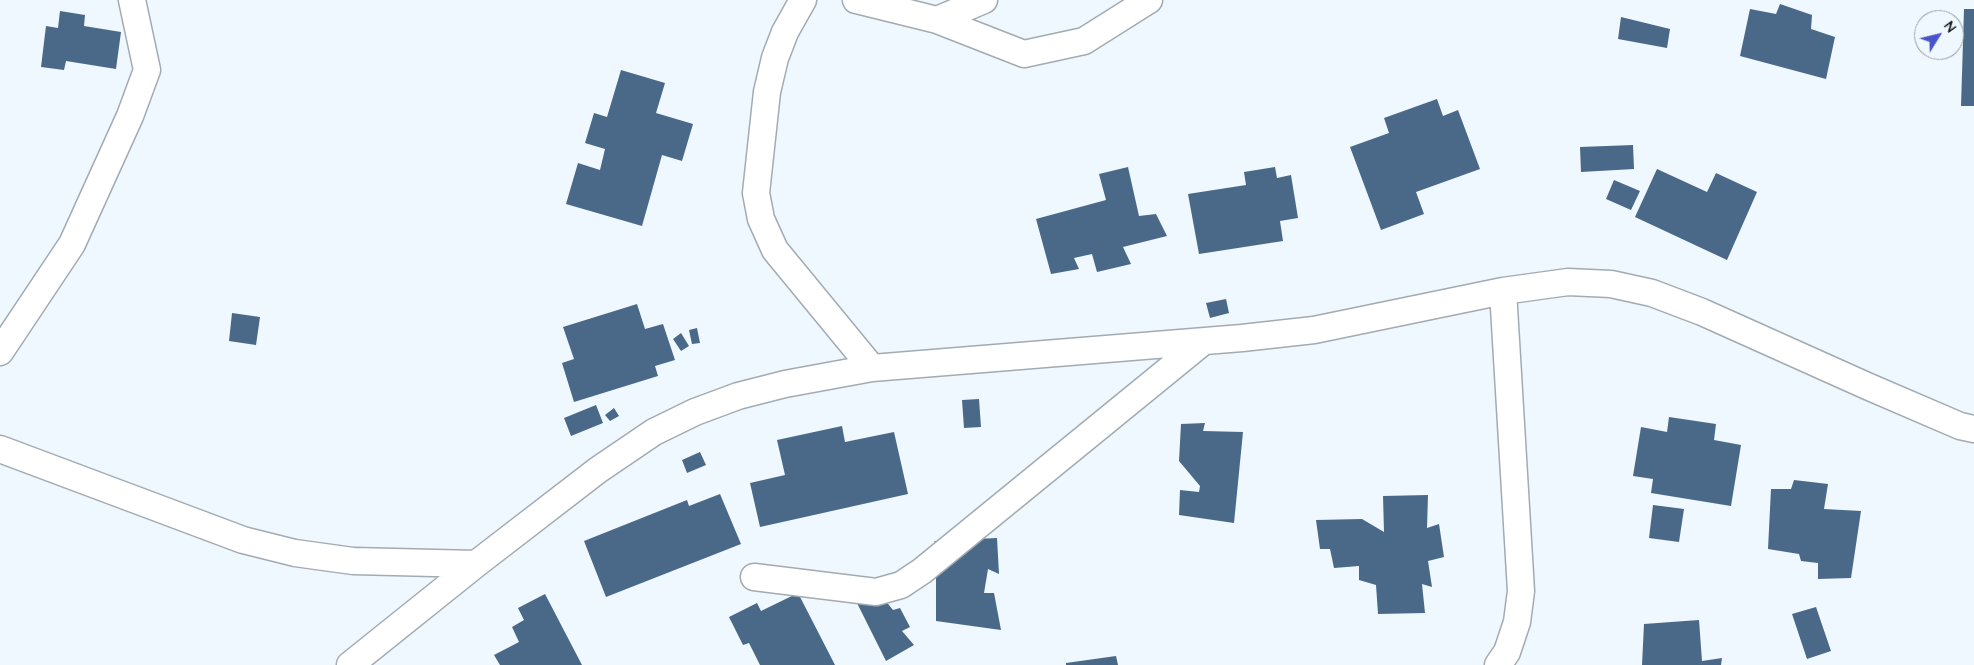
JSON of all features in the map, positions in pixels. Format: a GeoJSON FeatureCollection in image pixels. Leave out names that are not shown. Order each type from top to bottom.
{"type":"FeatureCollection","features":[{"type":"Feature","properties":{"kind":"street"},"geometry":{"type":"LineString","coordinates":[[0,352],[72,244],[130,116],[147,70],[132,0]]}},
{"type":"Feature","properties":{"kind":"street"},"geometry":{"type":"LineString","coordinates":[[803,0],[785,32],[775,58],[767,92],[756,193],[761,220],[776,250],[872,368]]}},
{"type":"Feature","properties":{"kind":"street"},"geometry":{"type":"LineString","coordinates":[[856,0],[937,20],[1024,54],[1084,41],[1149,0]]}},
{"type":"Feature","properties":{"kind":"street"},"geometry":{"type":"LineString","coordinates":[[937,20],[984,0]]}},
{"type":"Feature","properties":{"kind":"street"},"geometry":{"type":"LineString","coordinates":[[361,661],[476,564],[598,470],[654,432],[695,412],[738,396],[785,384],[872,368],[1204,342],[1314,330],[1503,291],[1568,282],[1610,284],[1652,293],[1702,312],[1867,386],[1960,426],[1974,429]]}},
{"type":"Feature","properties":{"kind":"street"},"geometry":{"type":"LineString","coordinates":[[1498,665],[1507,652],[1517,622],[1521,590],[1503,291]]}},
{"type":"Feature","properties":{"kind":"street"},"geometry":{"type":"LineString","coordinates":[[754,577],[876,592],[901,585],[922,572],[1204,342]]}},
{"type":"Feature","properties":{"kind":"street"},"geometry":{"type":"LineString","coordinates":[[0,449],[243,540],[294,553],[353,562],[476,564]]}},
{"type":"Feature","properties":{"kind":"building"},"geometry":{"type":"Polygon","coordinates":[[[1780,4],[1812,15],[1811,29],[1835,37],[1826,79],[1740,56],[1750,9],[1776,14],[1780,4]]]}},
{"type":"Feature","properties":{"kind":"building"},"geometry":{"type":"Polygon","coordinates":[[[1974,9],[1974,106],[1961,106],[1962,60],[1964,60],[1964,10],[1974,9]]]}},
{"type":"Feature","properties":{"kind":"building"},"geometry":{"type":"Polygon","coordinates":[[[60,11],[85,15],[84,26],[121,32],[116,69],[66,61],[64,70],[41,67],[46,26],[58,28],[60,11]]]}},
{"type":"Feature","properties":{"kind":"building"},"geometry":{"type":"Polygon","coordinates":[[[1621,17],[1670,29],[1667,48],[1618,39],[1621,17]]]}},
{"type":"Feature","properties":{"kind":"building"},"geometry":{"type":"Polygon","coordinates":[[[621,70],[665,83],[656,113],[693,124],[682,161],[662,155],[642,226],[566,204],[578,163],[600,170],[605,149],[585,143],[594,113],[607,117],[621,70]]]}},
{"type":"Feature","properties":{"kind":"building"},"geometry":{"type":"Polygon","coordinates":[[[1437,99],[1443,116],[1458,110],[1480,169],[1416,192],[1424,214],[1381,230],[1350,147],[1389,133],[1384,118],[1437,99]]]}},
{"type":"Feature","properties":{"kind":"building"},"geometry":{"type":"Polygon","coordinates":[[[1633,145],[1634,169],[1581,172],[1580,147],[1633,145]]]}},
{"type":"Feature","properties":{"kind":"building"},"geometry":{"type":"Polygon","coordinates":[[[1128,167],[1139,216],[1156,214],[1167,236],[1123,247],[1131,264],[1097,272],[1092,254],[1074,258],[1079,269],[1051,274],[1036,219],[1106,200],[1099,174],[1128,167]]]}},
{"type":"Feature","properties":{"kind":"building"},"geometry":{"type":"Polygon","coordinates":[[[1275,167],[1277,178],[1291,175],[1298,218],[1280,221],[1283,241],[1199,254],[1188,194],[1246,185],[1244,172],[1275,167]]]}},
{"type":"Feature","properties":{"kind":"building"},"geometry":{"type":"Polygon","coordinates":[[[1657,169],[1707,192],[1716,173],[1757,192],[1727,260],[1635,217],[1657,169]]]}},
{"type":"Feature","properties":{"kind":"building"},"geometry":{"type":"Polygon","coordinates":[[[1614,180],[1640,191],[1631,210],[1606,199],[1614,180]]]}},
{"type":"Feature","properties":{"kind":"building"},"geometry":{"type":"Polygon","coordinates":[[[1226,299],[1229,313],[1210,318],[1206,303],[1226,299]]]}},
{"type":"Feature","properties":{"kind":"building"},"geometry":{"type":"Polygon","coordinates":[[[637,304],[645,329],[663,324],[675,360],[655,366],[658,376],[574,402],[562,363],[574,359],[563,327],[637,304]]]}},
{"type":"Feature","properties":{"kind":"building"},"geometry":{"type":"Polygon","coordinates":[[[232,313],[260,317],[256,345],[229,341],[232,313]]]}},
{"type":"Feature","properties":{"kind":"building"},"geometry":{"type":"Polygon","coordinates":[[[697,328],[700,343],[692,344],[689,330],[697,328]]]}},
{"type":"Feature","properties":{"kind":"building"},"geometry":{"type":"Polygon","coordinates":[[[681,333],[689,346],[681,351],[673,339],[681,333]]]}},
{"type":"Feature","properties":{"kind":"building"},"geometry":{"type":"Polygon","coordinates":[[[979,399],[981,427],[964,428],[962,400],[979,399]]]}},
{"type":"Feature","properties":{"kind":"building"},"geometry":{"type":"Polygon","coordinates":[[[596,405],[603,423],[571,436],[564,418],[596,405]]]}},
{"type":"Feature","properties":{"kind":"building"},"geometry":{"type":"Polygon","coordinates":[[[614,408],[619,416],[610,421],[605,415],[614,408]]]}},
{"type":"Feature","properties":{"kind":"building"},"geometry":{"type":"Polygon","coordinates":[[[1669,417],[1716,424],[1714,440],[1741,445],[1731,506],[1651,493],[1653,479],[1633,476],[1641,427],[1667,432],[1669,417]]]}},
{"type":"Feature","properties":{"kind":"building"},"geometry":{"type":"Polygon","coordinates":[[[1205,423],[1203,431],[1243,432],[1234,523],[1179,515],[1180,490],[1199,492],[1200,486],[1179,461],[1181,424],[1205,423]]]}},
{"type":"Feature","properties":{"kind":"building"},"geometry":{"type":"Polygon","coordinates":[[[842,426],[845,442],[894,432],[908,494],[760,527],[750,483],[785,475],[777,440],[842,426]]]}},
{"type":"Feature","properties":{"kind":"building"},"geometry":{"type":"Polygon","coordinates":[[[700,452],[706,465],[687,473],[682,460],[700,452]]]}},
{"type":"Feature","properties":{"kind":"building"},"geometry":{"type":"Polygon","coordinates":[[[1794,480],[1828,484],[1824,509],[1861,511],[1851,578],[1818,579],[1818,563],[1801,561],[1799,554],[1768,549],[1771,489],[1791,489],[1794,480]]]}},
{"type":"Feature","properties":{"kind":"building"},"geometry":{"type":"Polygon","coordinates":[[[720,494],[741,544],[606,597],[584,541],[687,500],[689,506],[720,494]]]}},
{"type":"Feature","properties":{"kind":"building"},"geometry":{"type":"Polygon","coordinates":[[[1428,495],[1427,528],[1439,524],[1444,557],[1428,561],[1432,587],[1422,584],[1425,613],[1378,614],[1376,585],[1359,580],[1359,566],[1334,568],[1330,549],[1320,549],[1316,520],[1362,519],[1384,532],[1383,496],[1428,495]]]}},
{"type":"Feature","properties":{"kind":"building"},"geometry":{"type":"Polygon","coordinates":[[[1653,505],[1684,509],[1679,542],[1649,538],[1653,505]]]}},
{"type":"Feature","properties":{"kind":"building"},"geometry":{"type":"Polygon","coordinates":[[[997,538],[999,574],[988,569],[984,593],[994,593],[1001,630],[936,621],[936,543],[934,541],[997,538]]]}},
{"type":"Feature","properties":{"kind":"building"},"geometry":{"type":"Polygon","coordinates":[[[872,584],[893,610],[900,608],[910,627],[902,631],[914,645],[886,661],[852,593],[872,584]]]}},
{"type":"Feature","properties":{"kind":"building"},"geometry":{"type":"Polygon","coordinates":[[[798,593],[835,665],[760,665],[749,643],[743,645],[729,617],[757,603],[761,611],[798,593]]]}},
{"type":"Feature","properties":{"kind":"building"},"geometry":{"type":"Polygon","coordinates":[[[545,594],[582,665],[500,665],[494,655],[519,642],[512,627],[524,620],[518,608],[545,594]]]}},
{"type":"Feature","properties":{"kind":"building"},"geometry":{"type":"Polygon","coordinates":[[[1816,607],[1831,651],[1807,659],[1792,614],[1816,607]]]}},
{"type":"Feature","properties":{"kind":"building"},"geometry":{"type":"Polygon","coordinates":[[[1699,620],[1702,661],[1722,658],[1721,665],[1642,665],[1644,624],[1699,620]]]}},
{"type":"Feature","properties":{"kind":"building"},"geometry":{"type":"Polygon","coordinates":[[[1116,656],[1118,665],[1066,665],[1066,663],[1116,656]]]}}]}
